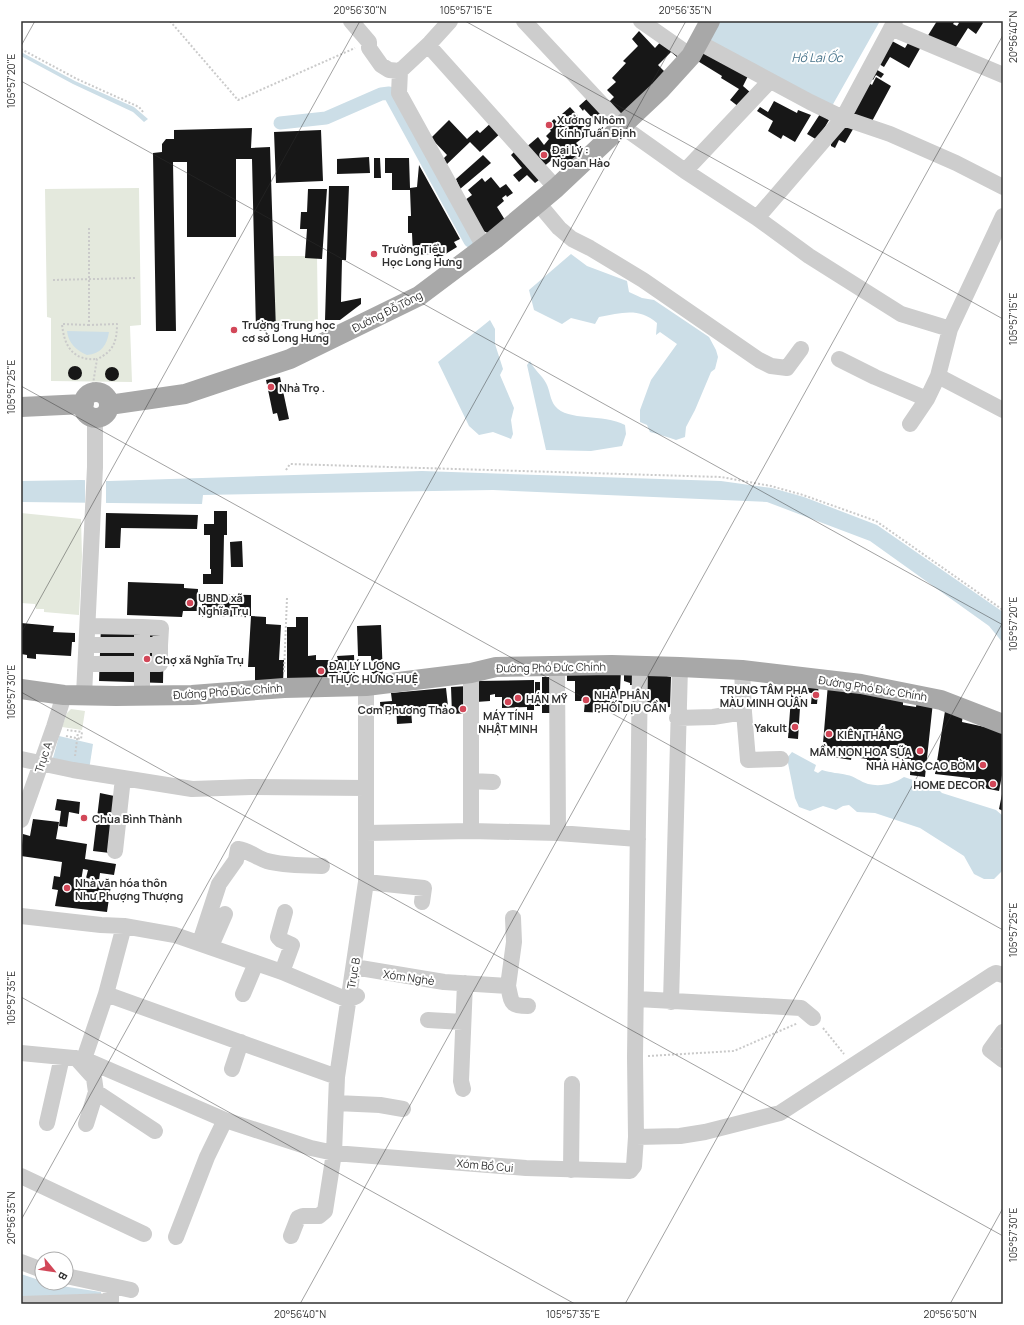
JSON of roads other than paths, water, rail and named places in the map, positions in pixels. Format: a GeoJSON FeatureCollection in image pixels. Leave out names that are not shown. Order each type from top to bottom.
{"type":"FeatureCollection","features":[{"type":"Feature","properties":{"kind":"main road","name":"Đường Đỗ Tông"},"geometry":{"type":"LineString","coordinates":[[21,408],[95,405],[184,394],[290,359],[419,296],[484,247],[538,203],[623,127],[696,49],[710,21]]}},
{"type":"Feature","properties":{"kind":"main road","name":"Đường Phó Đức Chính"},"geometry":{"type":"LineString","coordinates":[[21,689],[84,695],[192,695],[284,688],[366,686],[471,672],[496,667],[680,667],[742,670],[861,684],[941,700],[1003,724]]}},
{"type":"Feature","properties":{"kind":"street"},"geometry":{"type":"LineString","coordinates":[[351,21],[369,42],[369,48],[381,65],[389,70],[400,71]]}},
{"type":"Feature","properties":{"kind":"street"},"geometry":{"type":"LineString","coordinates":[[450,21],[428,45],[400,71],[399,93],[484,247]]}},
{"type":"Feature","properties":{"kind":"street"},"geometry":{"type":"LineString","coordinates":[[524,21],[623,127],[685,171],[757,218],[809,256],[901,314],[950,328]]}},
{"type":"Feature","properties":{"kind":"street"},"geometry":{"type":"LineString","coordinates":[[641,21],[696,49],[770,82],[843,118],[890,134],[950,160],[1003,188]]}},
{"type":"Feature","properties":{"kind":"street"},"geometry":{"type":"LineString","coordinates":[[757,218],[843,118],[893,24],[1003,75]]}},
{"type":"Feature","properties":{"kind":"street"},"geometry":{"type":"LineString","coordinates":[[428,45],[556,188]]}},
{"type":"Feature","properties":{"kind":"street"},"geometry":{"type":"LineString","coordinates":[[685,171],[770,82]]}},
{"type":"Feature","properties":{"kind":"street"},"geometry":{"type":"LineString","coordinates":[[538,203],[559,228],[572,239],[644,280],[759,360],[771,366],[787,368],[801,349]]}},
{"type":"Feature","properties":{"kind":"street"},"geometry":{"type":"LineString","coordinates":[[910,424],[927,399],[938,376],[950,328],[1003,216]]}},
{"type":"Feature","properties":{"kind":"street"},"geometry":{"type":"LineString","coordinates":[[839,360],[927,399]]}},
{"type":"Feature","properties":{"kind":"street"},"geometry":{"type":"LineString","coordinates":[[938,376],[1003,410]]}},
{"type":"Feature","properties":{"kind":"street"},"geometry":{"type":"LineString","coordinates":[[84,695],[95,467],[95,405]]}},
{"type":"Feature","properties":{"kind":"street"},"geometry":{"type":"LineString","coordinates":[[86,664],[160,664],[161,628],[88,626]]}},
{"type":"Feature","properties":{"kind":"street"},"geometry":{"type":"LineString","coordinates":[[142,627],[142,696]]}},
{"type":"Feature","properties":{"kind":"street"},"geometry":{"type":"LineString","coordinates":[[87,645],[160,645]]}},
{"type":"Feature","properties":{"kind":"street"},"geometry":{"type":"LineString","coordinates":[[557,666],[558,833]]}},
{"type":"Feature","properties":{"kind":"street"},"geometry":{"type":"LineString","coordinates":[[640,666],[637,999],[635,1057],[636,1136],[680,1136],[705,1132],[780,1113],[853,1064],[992,975],[1003,975]]}},
{"type":"Feature","properties":{"kind":"street"},"geometry":{"type":"LineString","coordinates":[[671,1002],[677,718],[680,667]]}},
{"type":"Feature","properties":{"kind":"street"},"geometry":{"type":"LineString","coordinates":[[742,670],[748,760],[781,759]]}},
{"type":"Feature","properties":{"kind":"street"},"geometry":{"type":"LineString","coordinates":[[471,672],[471,831]]}},
{"type":"Feature","properties":{"kind":"street","name":"Trục B"},"geometry":{"type":"LineString","coordinates":[[291,1236],[298,1218],[303,1216],[319,1216],[325,1211],[334,1153],[337,1077],[348,1000],[360,969],[366,882],[366,686]]}},
{"type":"Feature","properties":{"kind":"street","name":"Trục A"},"geometry":{"type":"LineString","coordinates":[[21,820],[64,694]]}},
{"type":"Feature","properties":{"kind":"street"},"geometry":{"type":"LineString","coordinates":[[677,718],[713,717],[744,712]]}},
{"type":"Feature","properties":{"kind":"street"},"geometry":{"type":"LineString","coordinates":[[21,759],[192,789],[251,787],[366,788]]}},
{"type":"Feature","properties":{"kind":"street"},"geometry":{"type":"LineString","coordinates":[[115,851],[123,778]]}},
{"type":"Feature","properties":{"kind":"street"},"geometry":{"type":"LineString","coordinates":[[471,781],[493,782]]}},
{"type":"Feature","properties":{"kind":"street"},"geometry":{"type":"LineString","coordinates":[[366,833],[471,831],[558,833],[638,839]]}},
{"type":"Feature","properties":{"kind":"street"},"geometry":{"type":"LineString","coordinates":[[206,944],[219,884],[236,860],[238,849],[247,850],[266,861],[279,864],[322,866]]}},
{"type":"Feature","properties":{"kind":"street"},"geometry":{"type":"LineString","coordinates":[[366,882],[424,888],[422,902]]}},
{"type":"Feature","properties":{"kind":"street"},"geometry":{"type":"LineString","coordinates":[[282,972],[292,945],[278,937],[285,912]]}},
{"type":"Feature","properties":{"kind":"street"},"geometry":{"type":"LineString","coordinates":[[206,944],[225,914]]}},
{"type":"Feature","properties":{"kind":"street"},"geometry":{"type":"LineString","coordinates":[[21,916],[101,925],[124,926],[175,935],[206,944],[282,972],[348,1000]]}},
{"type":"Feature","properties":{"kind":"street"},"geometry":{"type":"LineString","coordinates":[[513,918],[514,942],[508,986],[514,1005],[528,1006]]}},
{"type":"Feature","properties":{"kind":"street"},"geometry":{"type":"LineString","coordinates":[[47,1123],[74,1058],[106,994],[124,926]]}},
{"type":"Feature","properties":{"kind":"street"},"geometry":{"type":"LineString","coordinates":[[243,994],[256,963]]}},
{"type":"Feature","properties":{"kind":"street","name":"Xóm Nghè"},"geometry":{"type":"LineString","coordinates":[[360,969],[465,984],[508,986]]}},
{"type":"Feature","properties":{"kind":"street"},"geometry":{"type":"LineString","coordinates":[[463,1089],[461,1081],[465,984]]}},
{"type":"Feature","properties":{"kind":"street"},"geometry":{"type":"LineString","coordinates":[[106,994],[337,1077]]}},
{"type":"Feature","properties":{"kind":"street"},"geometry":{"type":"LineString","coordinates":[[637,999],[801,1008],[813,1018]]}},
{"type":"Feature","properties":{"kind":"street"},"geometry":{"type":"LineString","coordinates":[[428,1020],[463,1022]]}},
{"type":"Feature","properties":{"kind":"street"},"geometry":{"type":"LineString","coordinates":[[1003,1032],[990,1050],[1003,1060]]}},
{"type":"Feature","properties":{"kind":"street"},"geometry":{"type":"LineString","coordinates":[[232,1069],[241,1042]]}},
{"type":"Feature","properties":{"kind":"street","name":"Xóm Bồ Cui"},"geometry":{"type":"LineString","coordinates":[[21,1053],[74,1058],[225,1120],[311,1148],[334,1153],[526,1168],[619,1172],[630,1171],[634,1166],[636,1136]]}},
{"type":"Feature","properties":{"kind":"street"},"geometry":{"type":"LineString","coordinates":[[74,1058],[94,1078],[96,1092],[86,1124]]}},
{"type":"Feature","properties":{"kind":"street"},"geometry":{"type":"LineString","coordinates":[[571,1170],[572,1084]]}},
{"type":"Feature","properties":{"kind":"street"},"geometry":{"type":"LineString","coordinates":[[96,1092],[155,1131]]}},
{"type":"Feature","properties":{"kind":"street"},"geometry":{"type":"LineString","coordinates":[[336,1103],[380,1105],[403,1109]]}},
{"type":"Feature","properties":{"kind":"street"},"geometry":{"type":"LineString","coordinates":[[176,1237],[207,1157],[225,1120]]}},
{"type":"Feature","properties":{"kind":"street"},"geometry":{"type":"LineString","coordinates":[[21,1176],[144,1234]]}},
{"type":"Feature","properties":{"kind":"street"},"geometry":{"type":"LineString","coordinates":[[21,1262],[34,1267]]}},
{"type":"Feature","properties":{"kind":"street"},"geometry":{"type":"LineString","coordinates":[[74,1278],[131,1290]]}},
{"type":"Feature","properties":{"kind":"street"},"geometry":{"type":"LineString","coordinates":[[21,1304],[111,1301],[111,1286]]}},
{"type":"Feature","properties":{"kind":"water","name":"Hồ Lai Ốc"},"geometry":{"type":"Polygon","coordinates":[[[716,21],[880,21],[832,106],[703,37],[716,21]]]}},
{"type":"Feature","properties":{"kind":"water"},"geometry":{"type":"Polygon","coordinates":[[[21,52],[75,81],[134,107],[148,119],[144,122],[133,112],[73,84],[21,56],[21,52]]]}},
{"type":"Feature","properties":{"kind":"water"},"geometry":{"type":"Polygon","coordinates":[[[571,254],[587,266],[627,281],[629,292],[642,298],[654,300],[709,337],[718,357],[715,369],[711,372],[686,427],[685,437],[676,440],[650,432],[647,425],[640,422],[640,410],[651,380],[677,344],[660,332],[656,335],[657,323],[643,315],[630,312],[599,317],[595,324],[571,318],[562,324],[534,310],[529,290],[571,254]]]}},
{"type":"Feature","properties":{"kind":"water"},"geometry":{"type":"Polygon","coordinates":[[[490,320],[495,329],[495,344],[503,369],[500,375],[514,408],[511,420],[513,434],[511,439],[493,432],[479,435],[469,426],[438,362],[490,320]]]}},
{"type":"Feature","properties":{"kind":"water"},"geometry":{"type":"Polygon","coordinates":[[[67,331],[109,332],[107,341],[100,351],[87,355],[71,343],[67,331]]]}},
{"type":"Feature","properties":{"kind":"water"},"geometry":{"type":"Polygon","coordinates":[[[530,361],[546,383],[553,404],[561,411],[577,416],[607,419],[625,425],[626,434],[622,446],[591,451],[546,450],[527,365],[530,361]]]}},
{"type":"Feature","properties":{"kind":"water"},"geometry":{"type":"Polygon","coordinates":[[[422,471],[721,481],[772,488],[804,497],[877,525],[1003,612],[1003,643],[989,626],[870,541],[767,502],[493,490],[203,495],[202,504],[21,502],[21,481],[109,481],[422,471]]]}},
{"type":"Feature","properties":{"kind":"water"},"geometry":{"type":"Polygon","coordinates":[[[59,736],[93,744],[89,770],[53,758],[59,736]]]}},
{"type":"Feature","properties":{"kind":"water"},"geometry":{"type":"Polygon","coordinates":[[[792,752],[816,765],[814,771],[818,773],[822,770],[844,774],[868,784],[877,785],[891,783],[904,777],[937,788],[942,793],[996,810],[1003,816],[1003,870],[994,879],[984,879],[974,874],[964,856],[920,828],[875,813],[857,812],[849,805],[843,806],[836,810],[823,806],[810,811],[799,807],[795,798],[787,758],[792,752]]]}},
{"type":"Feature","properties":{"kind":"water"},"geometry":{"type":"Polygon","coordinates":[[[21,1274],[34,1278],[34,1291],[74,1291],[74,1288],[101,1292],[101,1296],[21,1297],[21,1274]]]}},
{"type":"Feature","properties":{"kind":"waterway"},"geometry":{"type":"LineString","coordinates":[[280,123],[326,118],[381,94],[389,93],[470,241]]}},
{"type":"Feature","properties":{"kind":"place","name":"Xưởng Nhôm Kính Tuấn Định"},"geometry":{"type":"Point","coordinates":[549,125]}},
{"type":"Feature","properties":{"kind":"place","name":"Đại Lý : Ngoan Hào"},"geometry":{"type":"Point","coordinates":[544,155]}},
{"type":"Feature","properties":{"kind":"place","name":"Trường Tiểu Học Long Hưng"},"geometry":{"type":"Point","coordinates":[374,254]}},
{"type":"Feature","properties":{"kind":"place","name":"Trường Trung học cơ sở Long Hưng"},"geometry":{"type":"Point","coordinates":[234,330]}},
{"type":"Feature","properties":{"kind":"place","name":"Nhà Trọ ."},"geometry":{"type":"Point","coordinates":[271,387]}},
{"type":"Feature","properties":{"kind":"place","name":"UBND xã Nghĩa Trụ"},"geometry":{"type":"Point","coordinates":[190,603]}},
{"type":"Feature","properties":{"kind":"place","name":"Chợ xã Nghĩa Trụ"},"geometry":{"type":"Point","coordinates":[147,659]}},
{"type":"Feature","properties":{"kind":"place","name":"ĐẠI LÝ LƯƠNG THỰC HƯNG HUỆ"},"geometry":{"type":"Point","coordinates":[321,671]}},
{"type":"Feature","properties":{"kind":"place","name":"TRUNG TÂM PHA MÀU MINH QUÂN"},"geometry":{"type":"Point","coordinates":[816,695]}},
{"type":"Feature","properties":{"kind":"place","name":"HÁN MỸ"},"geometry":{"type":"Point","coordinates":[518,698]}},
{"type":"Feature","properties":{"kind":"place","name":"NHÀ PHÂN PHỐI DỊU CẦN"},"geometry":{"type":"Point","coordinates":[586,700]}},
{"type":"Feature","properties":{"kind":"place","name":"MÁY TÍNH NHẬT MINH"},"geometry":{"type":"Point","coordinates":[508,702]}},
{"type":"Feature","properties":{"kind":"place","name":"Cơm Phương Thảo"},"geometry":{"type":"Point","coordinates":[463,709]}},
{"type":"Feature","properties":{"kind":"place","name":"Yakult"},"geometry":{"type":"Point","coordinates":[795,727]}},
{"type":"Feature","properties":{"kind":"place","name":"KIÊN THẮNG"},"geometry":{"type":"Point","coordinates":[829,734]}},
{"type":"Feature","properties":{"kind":"place","name":"MẦM NON HOA SỮA"},"geometry":{"type":"Point","coordinates":[920,751]}},
{"type":"Feature","properties":{"kind":"place","name":"NHÀ HÀNG CAO BỜM"},"geometry":{"type":"Point","coordinates":[983,765]}},
{"type":"Feature","properties":{"kind":"place","name":"HOME DECOR"},"geometry":{"type":"Point","coordinates":[993,784]}},
{"type":"Feature","properties":{"kind":"place","name":"Chùa Bình Thành"},"geometry":{"type":"Point","coordinates":[84,818]}},
{"type":"Feature","properties":{"kind":"place","name":"Nhà văn hóa thôn Như Phượng Thượng"},"geometry":{"type":"Point","coordinates":[67,888]}}]}
